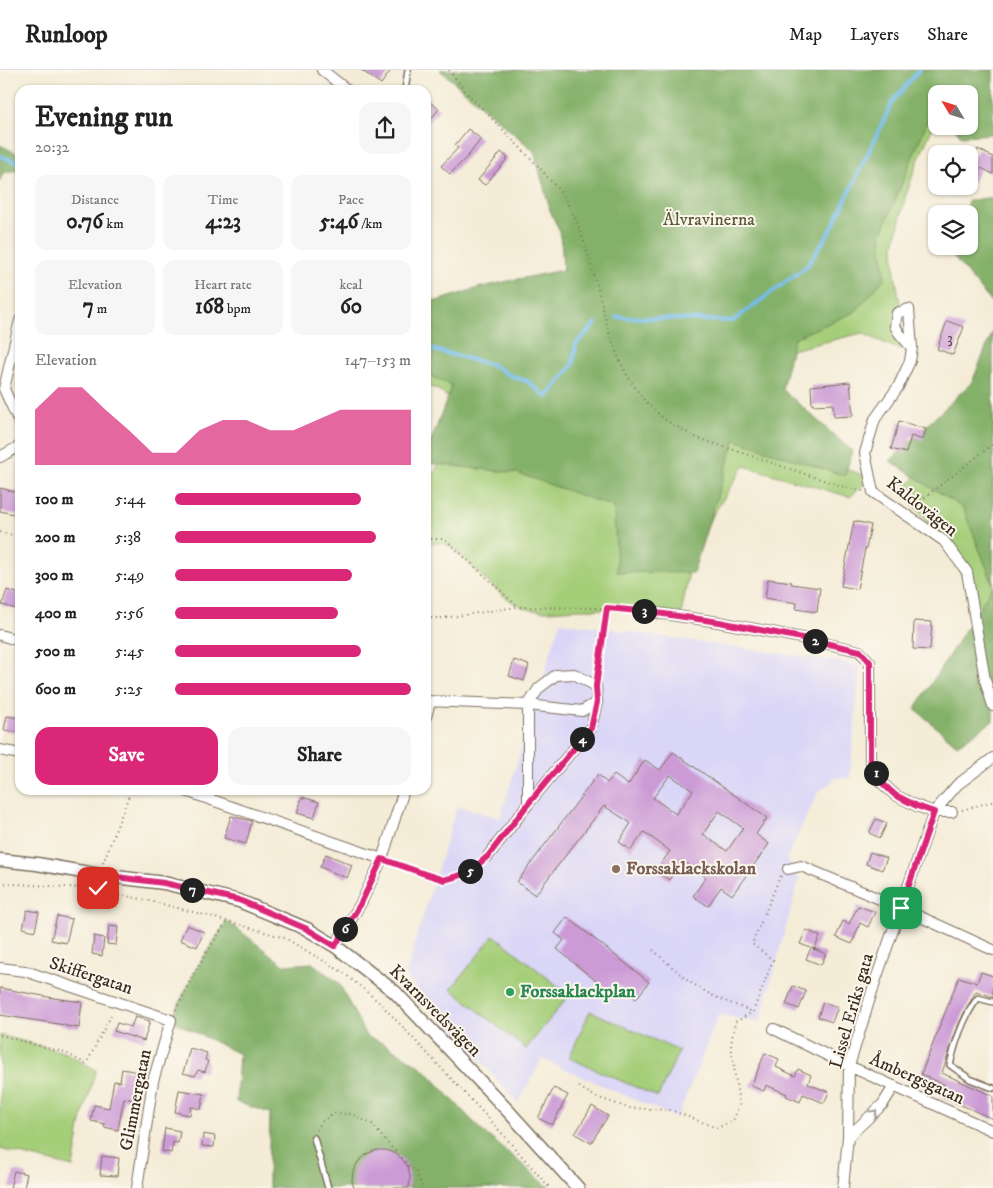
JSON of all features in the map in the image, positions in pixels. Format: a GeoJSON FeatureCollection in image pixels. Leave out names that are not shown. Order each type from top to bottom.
{"type":"FeatureCollection","features":[{"type":"Feature","properties":{"kind":"street"},"geometry":{"type":"LineString","coordinates":[[322,70],[341,85]]}},
{"type":"Feature","properties":{"kind":"street","name":"Kaldovägen"},"geometry":{"type":"LineString","coordinates":[[912,348],[899,334],[895,326],[897,313],[909,309],[912,348],[910,361],[898,386],[875,419],[865,453],[873,492],[944,541],[967,572],[984,680],[993,706]]}},
{"type":"Feature","properties":{"kind":"street"},"geometry":{"type":"LineString","coordinates":[[15,342],[4,389],[15,413]]}},
{"type":"Feature","properties":{"kind":"street"},"geometry":{"type":"LineString","coordinates":[[0,457],[15,449]]}},
{"type":"Feature","properties":{"kind":"street"},"geometry":{"type":"LineString","coordinates":[[650,612],[719,622],[860,651],[870,662],[870,759],[879,780],[895,795],[917,806],[934,812],[952,812]]}},
{"type":"Feature","properties":{"kind":"street"},"geometry":{"type":"LineString","coordinates":[[0,635],[15,640]]}},
{"type":"Feature","properties":{"kind":"street"},"geometry":{"type":"LineString","coordinates":[[488,856],[591,728],[597,702],[596,686],[574,674],[556,676],[539,688],[528,705],[528,804]]}},
{"type":"Feature","properties":{"kind":"street"},"geometry":{"type":"LineString","coordinates":[[431,702],[528,705],[582,712],[597,702]]}},
{"type":"Feature","properties":{"kind":"street"},"geometry":{"type":"LineString","coordinates":[[0,750],[15,753]]}},
{"type":"Feature","properties":{"kind":"street"},"geometry":{"type":"LineString","coordinates":[[934,812],[957,785],[993,758]]}},
{"type":"Feature","properties":{"kind":"street"},"geometry":{"type":"LineString","coordinates":[[197,795],[382,859]]}},
{"type":"Feature","properties":{"kind":"street"},"geometry":{"type":"LineString","coordinates":[[335,946],[361,903],[382,859],[402,795]]}},
{"type":"Feature","properties":{"kind":"street","name":"Lissel Eriks gata"},"geometry":{"type":"LineString","coordinates":[[843,1188],[848,1137],[849,1066],[875,982],[934,812]]}},
{"type":"Feature","properties":{"kind":"street","name":"Kvarnsvedsvägen"},"geometry":{"type":"LineString","coordinates":[[0,860],[164,883],[239,900],[307,929],[335,946],[395,992],[578,1188]]}},
{"type":"Feature","properties":{"kind":"street"},"geometry":{"type":"LineString","coordinates":[[788,869],[801,866],[901,908],[993,950]]}},
{"type":"Feature","properties":{"kind":"street","name":"Skiffergatan"},"geometry":{"type":"LineString","coordinates":[[0,968],[25,971],[171,1020]]}},
{"type":"Feature","properties":{"kind":"street","name":"Glimmergatan"},"geometry":{"type":"LineString","coordinates":[[137,1188],[153,1081],[171,1020]]}},
{"type":"Feature","properties":{"kind":"street","name":"Åmbergsgatan"},"geometry":{"type":"LineString","coordinates":[[774,1029],[849,1066],[993,1130]]}},
{"type":"Feature","properties":{"kind":"street"},"geometry":{"type":"LineString","coordinates":[[848,1137],[883,1104],[894,1086]]}},
{"type":"Feature","properties":{"kind":"lane"},"geometry":{"type":"LineString","coordinates":[[406,85],[408,70]]}},
{"type":"Feature","properties":{"kind":"lane"},"geometry":{"type":"LineString","coordinates":[[993,1002],[978,998],[971,1007],[954,1048],[950,1065],[970,1079],[993,1088]]}},
{"type":"Feature","properties":{"kind":"lane"},"geometry":{"type":"LineString","coordinates":[[314,1138],[328,1188]]}},
{"type":"Feature","properties":{"kind":"path"},"geometry":{"type":"LineString","coordinates":[[448,70],[465,91],[539,167],[562,194],[576,219],[586,245],[607,326],[618,357],[628,378],[644,400],[664,419],[695,437],[847,488],[873,492]]}},
{"type":"Feature","properties":{"kind":"path"},"geometry":{"type":"LineString","coordinates":[[910,517],[919,502],[993,444]]}},
{"type":"Feature","properties":{"kind":"path"},"geometry":{"type":"LineString","coordinates":[[0,532],[15,536]]}},
{"type":"Feature","properties":{"kind":"path"},"geometry":{"type":"LineString","coordinates":[[431,539],[446,539],[517,607]]}},
{"type":"Feature","properties":{"kind":"path"},"geometry":{"type":"LineString","coordinates":[[431,618],[444,618],[517,607],[607,608],[650,612]]}},
{"type":"Feature","properties":{"kind":"path"},"geometry":{"type":"LineString","coordinates":[[596,686],[607,608]]}},
{"type":"Feature","properties":{"kind":"path"},"geometry":{"type":"LineString","coordinates":[[100,875],[129,795]]}},
{"type":"Feature","properties":{"kind":"path"},"geometry":{"type":"LineString","coordinates":[[952,812],[993,802]]}},
{"type":"Feature","properties":{"kind":"path"},"geometry":{"type":"LineString","coordinates":[[382,859],[444,880],[468,873],[488,856]]}},
{"type":"Feature","properties":{"kind":"path"},"geometry":{"type":"LineString","coordinates":[[579,1087],[596,1097],[629,1108],[670,1110],[717,1128],[733,1121],[739,1105],[730,1044],[735,1022],[753,1012],[773,960],[752,944],[779,879],[788,869]]}},
{"type":"Feature","properties":{"kind":"path"},"geometry":{"type":"LineString","coordinates":[[0,883],[98,888],[285,938],[344,973],[380,1003],[492,1121],[550,1188]]}},
{"type":"Feature","properties":{"kind":"path"},"geometry":{"type":"LineString","coordinates":[[171,1020],[196,969],[227,921]]}},
{"type":"Feature","properties":{"kind":"path"},"geometry":{"type":"LineString","coordinates":[[653,950],[688,981],[715,997],[753,1012]]}},
{"type":"Feature","properties":{"kind":"path"},"geometry":{"type":"LineString","coordinates":[[0,1035],[66,1052],[86,1064],[118,1002]]}},
{"type":"Feature","properties":{"kind":"path"},"geometry":{"type":"LineString","coordinates":[[314,1138],[320,1122],[334,1113],[351,1114],[372,1124],[388,1145],[416,1172],[423,1188]]}},
{"type":"Feature","properties":{"kind":"shaded area","name":"Forssaklackskolan"},"geometry":{"type":"Polygon","coordinates":[[[560,622],[860,665],[850,778],[836,778],[818,792],[787,858],[799,879],[760,1022],[719,1015],[677,1118],[542,1059],[518,1103],[405,975],[457,806],[500,818],[560,622]]]}},
{"type":"Feature","properties":{"kind":"green space","name":"Älvravinerna"},"geometry":{"type":"Polygon","coordinates":[[[440,70],[993,70],[993,134],[978,135],[978,85],[928,85],[928,120],[881,235],[885,278],[855,312],[794,338],[782,389],[852,451],[845,476],[735,440],[693,573],[617,572],[614,507],[517,473],[431,464],[431,441],[452,386],[431,376],[431,300],[438,301],[478,288],[563,270],[559,230],[550,210],[534,151],[440,70]]]}},
{"type":"Feature","properties":{"kind":"green space","name":"Älvravinerna"},"geometry":{"type":"Polygon","coordinates":[[[993,70],[978,85],[946,85],[993,70]]]}},
{"type":"Feature","properties":{"kind":"green space","name":"Älvravinerna"},"geometry":{"type":"Polygon","coordinates":[[[928,91],[929,135],[905,198],[894,246],[895,274],[902,315],[900,350],[862,333],[775,354],[770,399],[849,470],[871,478],[850,497],[744,466],[694,545],[681,615],[607,609],[531,610],[516,604],[500,593],[450,546],[431,543],[431,476],[441,456],[447,432],[451,400],[437,389],[431,387],[431,300],[438,301],[478,288],[563,271],[559,230],[550,210],[928,91]]]}},
{"type":"Feature","properties":{"kind":"green space"},"geometry":{"type":"Polygon","coordinates":[[[0,145],[15,152],[15,170],[3,173],[0,181],[0,145]]]}},
{"type":"Feature","properties":{"kind":"green space"},"geometry":{"type":"Polygon","coordinates":[[[993,197],[993,304],[952,255],[978,255],[978,205],[967,205],[968,201],[993,197]]]}},
{"type":"Feature","properties":{"kind":"green space"},"geometry":{"type":"Polygon","coordinates":[[[993,331],[993,584],[963,508],[890,461],[972,382],[993,331]]]}},
{"type":"Feature","properties":{"kind":"green space"},"geometry":{"type":"Polygon","coordinates":[[[993,402],[993,646],[978,601],[969,589],[960,569],[939,537],[902,490],[993,402]]]}},
{"type":"Feature","properties":{"kind":"green space"},"geometry":{"type":"Polygon","coordinates":[[[993,586],[993,721],[957,745],[915,709],[993,586]]]}},
{"type":"Feature","properties":{"kind":"green space"},"geometry":{"type":"Polygon","coordinates":[[[227,921],[284,965],[312,963],[339,983],[366,1036],[385,1044],[423,1068],[480,1129],[550,1188],[270,1188],[268,1179],[270,1113],[236,1102],[239,1054],[171,1020],[196,969],[227,921]]]}},
{"type":"Feature","properties":{"kind":"green space","name":"Forssaklackplan"},"geometry":{"type":"Polygon","coordinates":[[[494,935],[569,995],[526,1049],[451,989],[494,935]]]}},
{"type":"Feature","properties":{"kind":"green space"},"geometry":{"type":"Polygon","coordinates":[[[590,1011],[679,1051],[658,1097],[569,1058],[590,1011]]]}},
{"type":"Feature","properties":{"kind":"green space"},"geometry":{"type":"Polygon","coordinates":[[[0,1035],[66,1053],[96,1070],[81,1121],[73,1167],[0,1149],[0,1035]]]}},
{"type":"Feature","properties":{"kind":"building"},"geometry":{"type":"Polygon","coordinates":[[[361,70],[391,70],[381,84],[361,70]]]}},
{"type":"Feature","properties":{"kind":"building"},"geometry":{"type":"Polygon","coordinates":[[[431,103],[439,109],[431,119],[431,103]]]}},
{"type":"Feature","properties":{"kind":"building"},"geometry":{"type":"Polygon","coordinates":[[[468,129],[481,139],[468,156],[450,174],[441,166],[458,148],[455,145],[468,129]]]}},
{"type":"Feature","properties":{"kind":"building"},"geometry":{"type":"Polygon","coordinates":[[[978,149],[993,157],[993,174],[981,168],[978,173],[978,149]]]}},
{"type":"Feature","properties":{"kind":"building"},"geometry":{"type":"Polygon","coordinates":[[[501,152],[508,158],[485,185],[478,180],[501,152]]]}},
{"type":"Feature","properties":{"kind":"building"},"geometry":{"type":"Polygon","coordinates":[[[947,321],[964,327],[953,355],[937,349],[947,321]]]}},
{"type":"Feature","properties":{"kind":"building"},"geometry":{"type":"Polygon","coordinates":[[[850,382],[853,416],[834,417],[833,404],[812,405],[811,386],[850,382]]]}},
{"type":"Feature","properties":{"kind":"building"},"geometry":{"type":"Polygon","coordinates":[[[899,421],[926,429],[923,440],[911,436],[906,453],[891,449],[899,421]]]}},
{"type":"Feature","properties":{"kind":"building"},"geometry":{"type":"Polygon","coordinates":[[[0,488],[15,492],[15,514],[0,511],[0,488]]]}},
{"type":"Feature","properties":{"kind":"building"},"geometry":{"type":"Polygon","coordinates":[[[854,521],[871,525],[857,589],[841,586],[854,521]]]}},
{"type":"Feature","properties":{"kind":"building"},"geometry":{"type":"Polygon","coordinates":[[[768,579],[820,588],[817,612],[796,609],[797,603],[765,598],[768,579]]]}},
{"type":"Feature","properties":{"kind":"building"},"geometry":{"type":"Polygon","coordinates":[[[7,590],[15,592],[15,609],[2,605],[7,590]]]}},
{"type":"Feature","properties":{"kind":"building"},"geometry":{"type":"Polygon","coordinates":[[[914,621],[932,622],[930,650],[913,649],[914,621]]]}},
{"type":"Feature","properties":{"kind":"building"},"geometry":{"type":"Polygon","coordinates":[[[514,660],[529,665],[524,681],[509,676],[514,660]]]}},
{"type":"Feature","properties":{"kind":"building"},"geometry":{"type":"Polygon","coordinates":[[[7,716],[15,717],[15,732],[4,730],[7,716]]]}},
{"type":"Feature","properties":{"kind":"building"},"geometry":{"type":"Polygon","coordinates":[[[673,752],[767,818],[756,834],[769,844],[732,895],[721,887],[708,906],[693,896],[706,877],[682,860],[669,880],[656,871],[670,851],[644,832],[631,850],[619,842],[631,823],[604,806],[535,895],[517,882],[598,774],[607,783],[614,775],[628,785],[645,760],[660,770],[673,752]],[[670,775],[653,798],[676,814],[693,791],[670,775]],[[719,811],[703,834],[727,851],[743,828],[719,811]]]}},
{"type":"Feature","properties":{"kind":"building"},"geometry":{"type":"Polygon","coordinates":[[[302,797],[319,802],[314,818],[297,813],[302,797]]]}},
{"type":"Feature","properties":{"kind":"building"},"geometry":{"type":"Polygon","coordinates":[[[231,816],[252,821],[246,844],[224,838],[231,816]]]}},
{"type":"Feature","properties":{"kind":"building"},"geometry":{"type":"Polygon","coordinates":[[[876,819],[887,823],[880,838],[869,833],[876,819]]]}},
{"type":"Feature","properties":{"kind":"building"},"geometry":{"type":"Polygon","coordinates":[[[870,852],[887,858],[882,870],[866,864],[870,852]]]}},
{"type":"Feature","properties":{"kind":"building"},"geometry":{"type":"Polygon","coordinates":[[[326,854],[352,865],[347,878],[320,867],[326,854]]]}},
{"type":"Feature","properties":{"kind":"building"},"geometry":{"type":"Polygon","coordinates":[[[858,906],[875,912],[868,927],[860,923],[852,944],[836,937],[843,921],[849,924],[858,906]]]}},
{"type":"Feature","properties":{"kind":"building"},"geometry":{"type":"Polygon","coordinates":[[[27,910],[39,912],[35,931],[23,928],[27,910]]]}},
{"type":"Feature","properties":{"kind":"building"},"geometry":{"type":"Polygon","coordinates":[[[57,916],[72,919],[66,943],[51,940],[57,916]]]}},
{"type":"Feature","properties":{"kind":"building"},"geometry":{"type":"Polygon","coordinates":[[[567,917],[649,982],[636,999],[619,986],[612,994],[557,949],[564,940],[555,933],[567,917]]]}},
{"type":"Feature","properties":{"kind":"building"},"geometry":{"type":"Polygon","coordinates":[[[187,925],[204,932],[197,947],[180,940],[187,925]]]}},
{"type":"Feature","properties":{"kind":"building"},"geometry":{"type":"Polygon","coordinates":[[[109,926],[118,927],[116,945],[107,944],[109,926]]]}},
{"type":"Feature","properties":{"kind":"building"},"geometry":{"type":"Polygon","coordinates":[[[806,930],[820,936],[814,949],[826,954],[821,965],[806,959],[811,948],[800,944],[806,930]]]}},
{"type":"Feature","properties":{"kind":"building"},"geometry":{"type":"Polygon","coordinates":[[[94,936],[104,938],[102,956],[92,954],[94,936]]]}},
{"type":"Feature","properties":{"kind":"building"},"geometry":{"type":"Polygon","coordinates":[[[981,972],[993,976],[993,997],[976,991],[957,1028],[942,1073],[993,1096],[993,1119],[941,1096],[945,1085],[921,1074],[959,977],[977,983],[981,972]]]}},
{"type":"Feature","properties":{"kind":"building"},"geometry":{"type":"Polygon","coordinates":[[[793,986],[806,991],[799,1009],[786,1004],[793,986]]]}},
{"type":"Feature","properties":{"kind":"building"},"geometry":{"type":"Polygon","coordinates":[[[0,988],[82,1002],[79,1028],[0,1015],[0,988]]]}},
{"type":"Feature","properties":{"kind":"building"},"geometry":{"type":"Polygon","coordinates":[[[823,1002],[838,1007],[832,1022],[818,1017],[823,1002]]]}},
{"type":"Feature","properties":{"kind":"building"},"geometry":{"type":"Polygon","coordinates":[[[135,1017],[150,1021],[144,1041],[114,1031],[117,1023],[131,1027],[135,1017]]]}},
{"type":"Feature","properties":{"kind":"building"},"geometry":{"type":"Polygon","coordinates":[[[190,1048],[207,1053],[205,1060],[208,1061],[205,1072],[198,1070],[195,1076],[183,1073],[190,1048]]]}},
{"type":"Feature","properties":{"kind":"building"},"geometry":{"type":"Polygon","coordinates":[[[765,1053],[779,1059],[776,1067],[795,1076],[798,1069],[811,1075],[808,1084],[829,1092],[824,1103],[803,1094],[800,1102],[766,1085],[764,1091],[751,1086],[765,1053]]]}},
{"type":"Feature","properties":{"kind":"building"},"geometry":{"type":"Polygon","coordinates":[[[122,1069],[139,1072],[134,1100],[124,1098],[118,1130],[104,1127],[105,1124],[91,1121],[94,1105],[109,1108],[114,1081],[120,1082],[122,1069]]]}},
{"type":"Feature","properties":{"kind":"building"},"geometry":{"type":"Polygon","coordinates":[[[554,1088],[568,1095],[552,1125],[538,1118],[554,1088]]]}},
{"type":"Feature","properties":{"kind":"building"},"geometry":{"type":"Polygon","coordinates":[[[179,1090],[204,1094],[201,1109],[191,1107],[190,1115],[175,1112],[179,1090]]]}},
{"type":"Feature","properties":{"kind":"building"},"geometry":{"type":"Polygon","coordinates":[[[592,1106],[608,1116],[591,1143],[575,1134],[592,1106]]]}},
{"type":"Feature","properties":{"kind":"building"},"geometry":{"type":"Polygon","coordinates":[[[165,1128],[180,1131],[178,1143],[173,1142],[171,1153],[162,1151],[165,1128]]]}},
{"type":"Feature","properties":{"kind":"building"},"geometry":{"type":"Polygon","coordinates":[[[203,1134],[215,1136],[214,1147],[202,1146],[203,1134]]]}},
{"type":"Feature","properties":{"kind":"building"},"geometry":{"type":"Polygon","coordinates":[[[376,1150],[386,1150],[402,1159],[408,1167],[410,1177],[409,1188],[354,1188],[352,1181],[353,1171],[358,1162],[367,1154],[376,1150]]]}},
{"type":"Feature","properties":{"kind":"building"},"geometry":{"type":"Polygon","coordinates":[[[102,1156],[119,1158],[117,1176],[100,1175],[102,1156]]]}},
{"type":"Feature","properties":{"kind":"building"},"geometry":{"type":"Polygon","coordinates":[[[14,1171],[27,1174],[24,1188],[10,1188],[14,1171]]]}},
{"type":"Feature","properties":{"kind":"waterway"},"geometry":{"type":"LineString","coordinates":[[616,317],[733,321],[807,266],[831,230],[893,101],[919,70]]}},
{"type":"Feature","properties":{"kind":"waterway"},"geometry":{"type":"LineString","coordinates":[[0,156],[15,161]]}},
{"type":"Feature","properties":{"kind":"waterway"},"geometry":{"type":"LineString","coordinates":[[431,349],[493,365],[511,376],[527,381],[547,397],[573,365],[576,344],[596,323]]}},
{"type":"Feature","properties":{"kind":"place","name":"Forssaklackskolan"},"geometry":{"type":"Point","coordinates":[616,869]}},
{"type":"Feature","properties":{"kind":"place","name":"Forssaklackplan"},"geometry":{"type":"Point","coordinates":[510,992]}},
{"type":"Feature","properties":{"kind":"route"},"geometry":{"type":"LineString","coordinates":[[98,888],[100,875],[164,883],[239,900],[307,929],[335,946],[361,903],[382,859],[444,880],[468,873],[488,856],[591,728],[597,702],[596,686],[607,608],[719,622],[860,651],[870,662],[870,759],[879,780],[895,795],[934,812],[901,908]]}}]}
